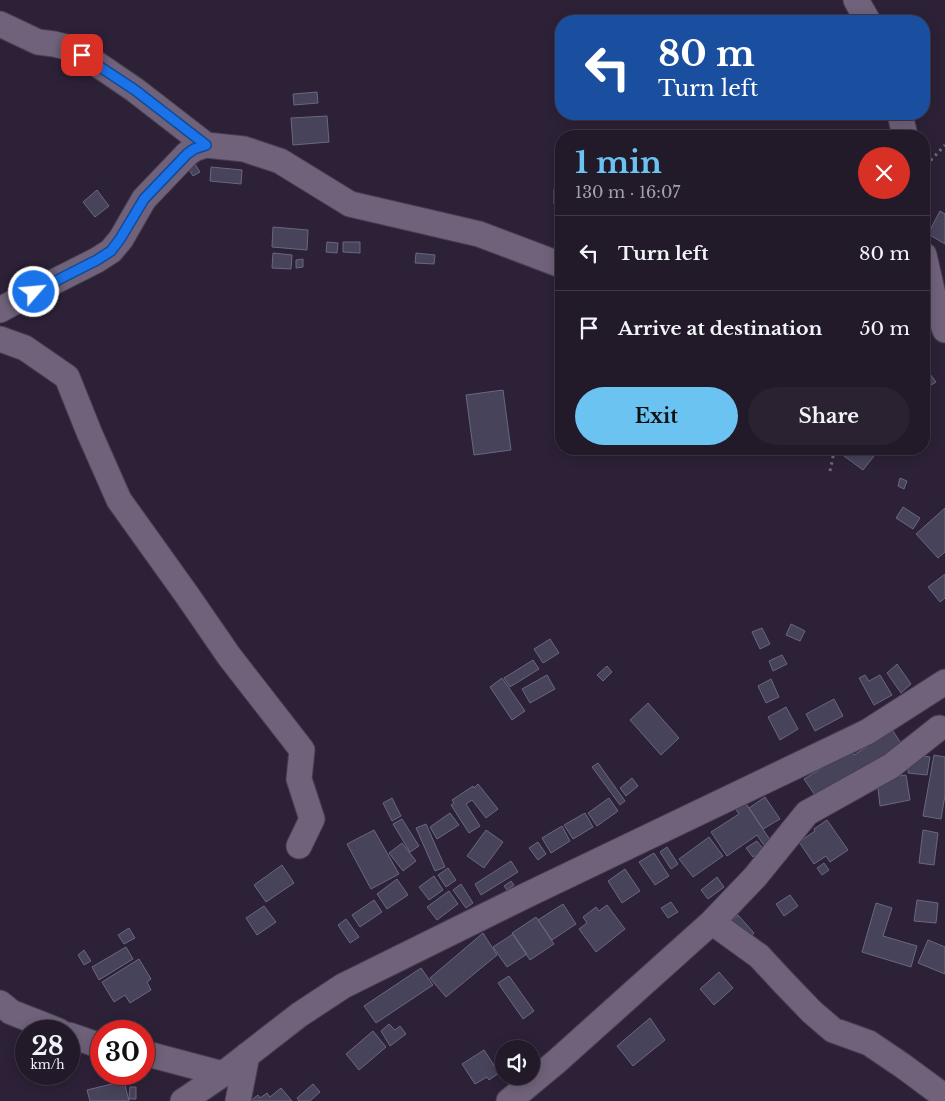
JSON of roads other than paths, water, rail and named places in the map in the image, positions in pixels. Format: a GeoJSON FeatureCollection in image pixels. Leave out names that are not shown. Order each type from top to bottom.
{"type":"FeatureCollection","features":[{"type":"Feature","properties":{"kind":"street"},"geometry":{"type":"LineString","coordinates":[[856,0],[865,15]]}},
{"type":"Feature","properties":{"kind":"street"},"geometry":{"type":"LineString","coordinates":[[0,24],[38,42],[70,48],[135,90],[206,145]]}},
{"type":"Feature","properties":{"kind":"street"},"geometry":{"type":"LineString","coordinates":[[0,310],[111,251],[144,199],[187,154],[194,149],[206,145],[244,149],[280,161],[350,204],[479,234],[555,263]]}},
{"type":"Feature","properties":{"kind":"street"},"geometry":{"type":"LineString","coordinates":[[930,298],[945,330]]}},
{"type":"Feature","properties":{"kind":"street"},"geometry":{"type":"LineString","coordinates":[[0,339],[25,348],[67,377],[88,432],[119,500],[229,656],[302,750],[299,779],[312,819],[300,846]]}},
{"type":"Feature","properties":{"kind":"street"},"geometry":{"type":"LineString","coordinates":[[183,1101],[223,1074],[299,1015],[343,986],[527,894],[867,732],[945,682]]}},
{"type":"Feature","properties":{"kind":"street"},"geometry":{"type":"LineString","coordinates":[[893,716],[942,728]]}},
{"type":"Feature","properties":{"kind":"street"},"geometry":{"type":"LineString","coordinates":[[509,1101],[571,1049],[712,922],[755,876],[807,812],[891,766],[942,728]]}},
{"type":"Feature","properties":{"kind":"street"},"geometry":{"type":"LineString","coordinates":[[712,922],[759,956],[812,1012],[833,1030],[869,1043],[945,1097]]}},
{"type":"Feature","properties":{"kind":"street"},"geometry":{"type":"LineString","coordinates":[[0,1004],[11,1012],[31,1020]]}},
{"type":"Feature","properties":{"kind":"street"},"geometry":{"type":"LineString","coordinates":[[238,1101],[247,1055]]}},
{"type":"Feature","properties":{"kind":"street"},"geometry":{"type":"LineString","coordinates":[[155,1056],[223,1074]]}}]}
